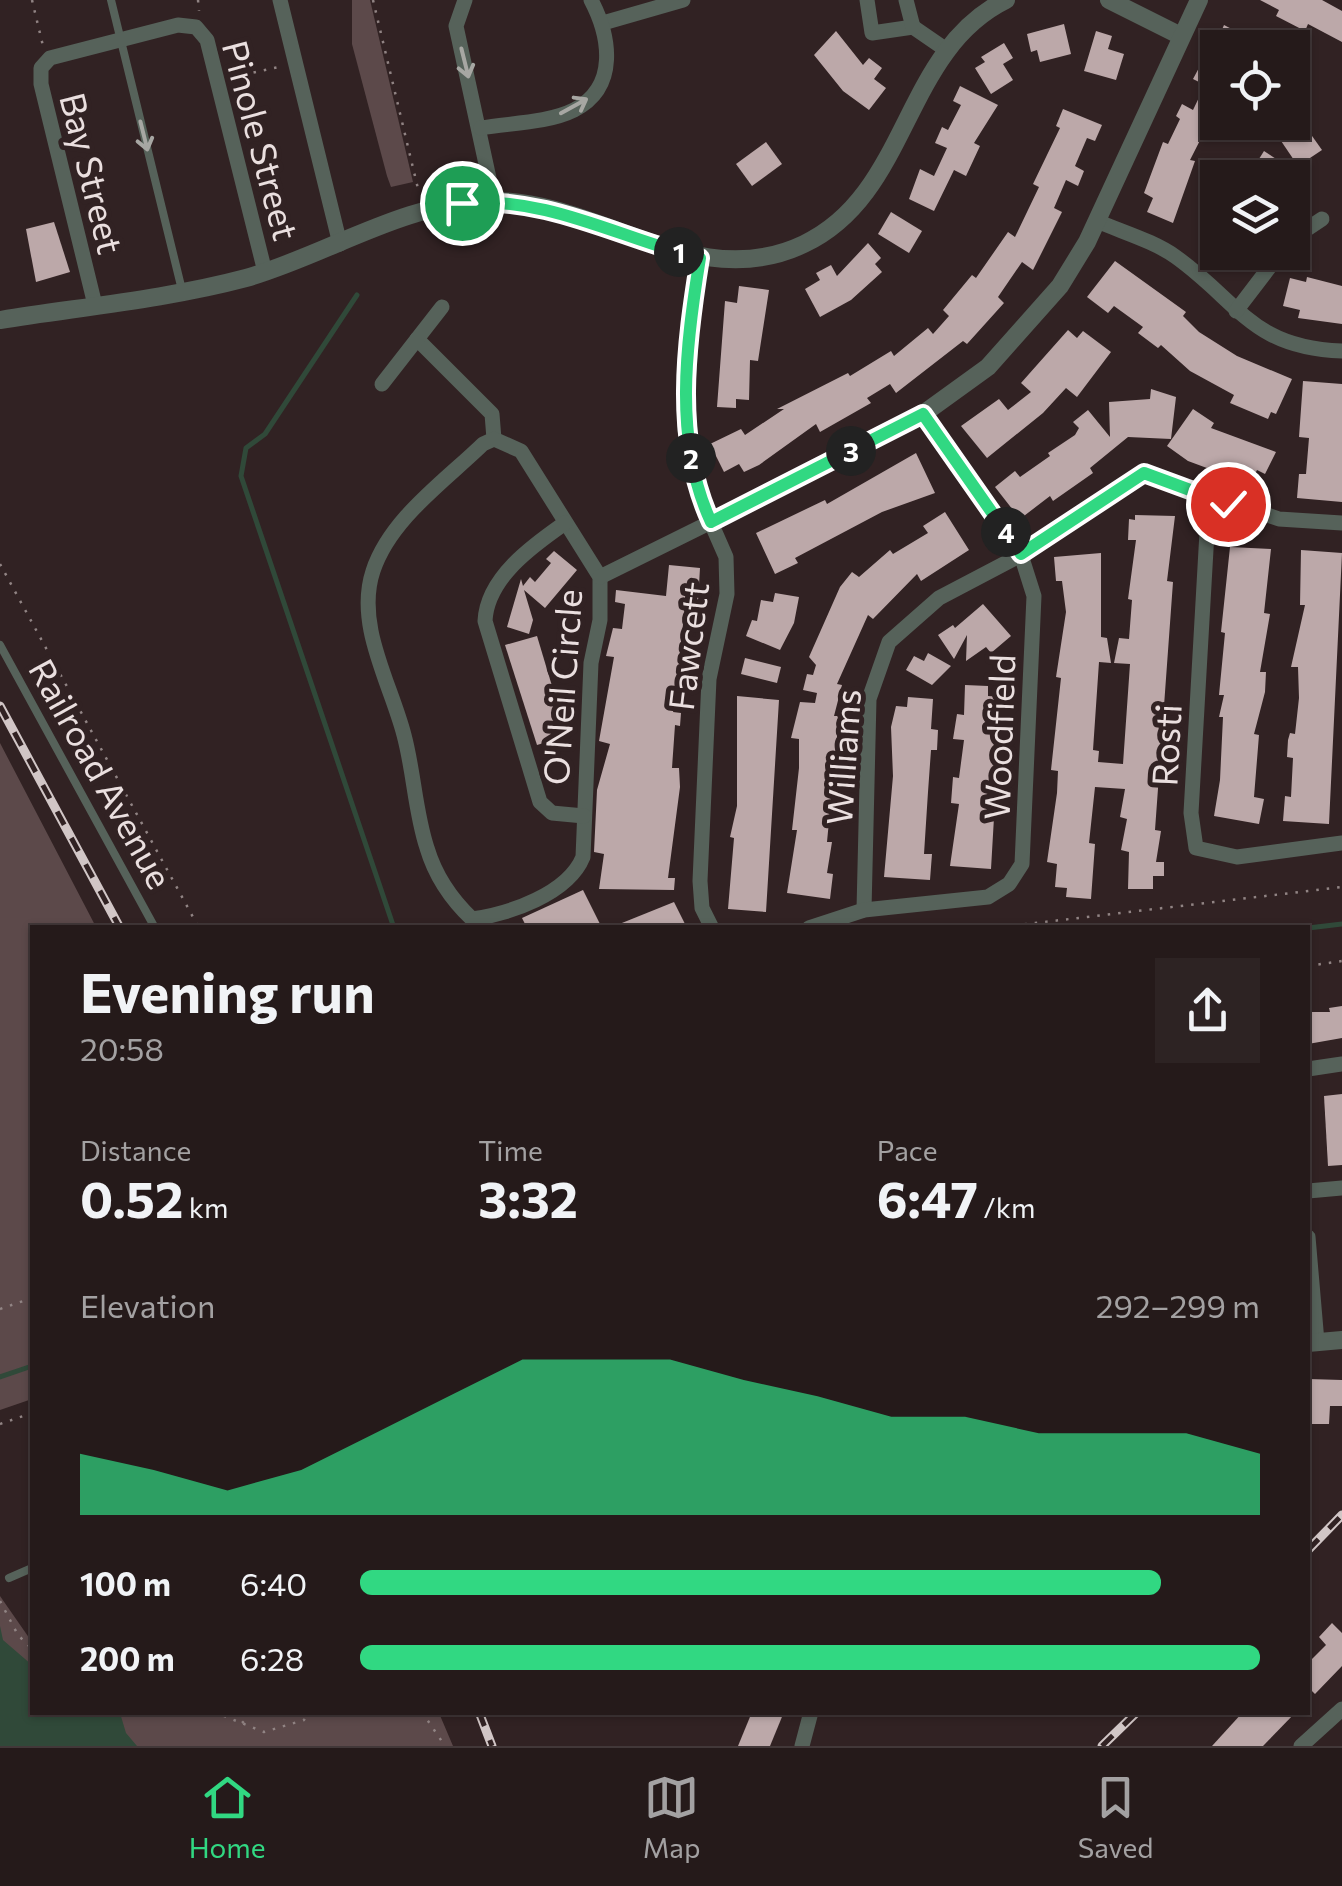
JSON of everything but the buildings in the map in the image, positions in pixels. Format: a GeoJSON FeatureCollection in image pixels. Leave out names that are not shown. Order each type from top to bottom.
{"type":"FeatureCollection","features":[{"type":"Feature","properties":{"kind":"street"},"geometry":{"type":"LineString","coordinates":[[280,0],[340,244]]}},
{"type":"Feature","properties":{"kind":"street"},"geometry":{"type":"LineString","coordinates":[[465,0],[456,26],[494,201]]}},
{"type":"Feature","properties":{"kind":"street"},"geometry":{"type":"LineString","coordinates":[[480,128],[567,113],[586,102],[608,62],[604,23],[591,0]]}},
{"type":"Feature","properties":{"kind":"street"},"geometry":{"type":"LineString","coordinates":[[604,23],[683,0]]}},
{"type":"Feature","properties":{"kind":"street"},"geometry":{"type":"LineString","coordinates":[[867,0],[872,34],[912,26]]}},
{"type":"Feature","properties":{"kind":"street"},"geometry":{"type":"LineString","coordinates":[[906,0],[912,26],[945,50]]}},
{"type":"Feature","properties":{"kind":"street"},"geometry":{"type":"LineString","coordinates":[[0,320],[266,272],[423,212],[494,201],[585,218],[700,258],[742,260],[783,252],[840,222],[873,186],[945,50],[977,16],[1006,0]]}},
{"type":"Feature","properties":{"kind":"street"},"geometry":{"type":"LineString","coordinates":[[1109,0],[1181,36]]}},
{"type":"Feature","properties":{"kind":"street"},"geometry":{"type":"LineString","coordinates":[[600,577],[923,414],[988,367],[1042,309],[1098,221],[1199,0]]}},
{"type":"Feature","properties":{"kind":"street","name":"Pinole Street"},"geometry":{"type":"LineString","coordinates":[[120,41],[178,25],[196,27],[208,40],[266,272]]}},
{"type":"Feature","properties":{"kind":"street"},"geometry":{"type":"LineString","coordinates":[[48,55],[120,41]]}},
{"type":"Feature","properties":{"kind":"street","name":"Bay Street"},"geometry":{"type":"LineString","coordinates":[[48,55],[41,68],[40,84],[95,305]]}},
{"type":"Feature","properties":{"kind":"street"},"geometry":{"type":"LineString","coordinates":[[1310,227],[1322,219]]}},
{"type":"Feature","properties":{"kind":"street"},"geometry":{"type":"LineString","coordinates":[[1098,221],[1174,256],[1256,330],[1312,350],[1342,350]]}},
{"type":"Feature","properties":{"kind":"street","name":"Fawcett"},"geometry":{"type":"LineString","coordinates":[[700,258],[685,430],[700,500],[726,557],[727,594],[708,698],[700,881],[702,908],[710,925]]}},
{"type":"Feature","properties":{"kind":"street"},"geometry":{"type":"LineString","coordinates":[[1236,311],[1267,270]]}},
{"type":"Feature","properties":{"kind":"street"},"geometry":{"type":"LineString","coordinates":[[382,384],[442,307]]}},
{"type":"Feature","properties":{"kind":"street"},"geometry":{"type":"LineString","coordinates":[[417,339],[492,414],[494,438]]}},
{"type":"Feature","properties":{"kind":"street","name":"Woodfield"},"geometry":{"type":"LineString","coordinates":[[818,925],[864,910],[988,897],[1009,884],[1022,864],[1034,596],[1021,554],[923,414]]}},
{"type":"Feature","properties":{"kind":"street","name":"O'Neil Circle"},"geometry":{"type":"LineString","coordinates":[[494,438],[520,451],[566,523],[600,577],[583,857],[578,871],[564,884],[471,923],[450,896],[427,850],[404,736],[376,656],[372,573],[392,532],[483,444],[494,438]]}},
{"type":"Feature","properties":{"kind":"street","name":"Williams"},"geometry":{"type":"LineString","coordinates":[[864,910],[869,699],[889,642],[938,598],[1021,554],[1144,473],[1280,519],[1342,523]]}},
{"type":"Feature","properties":{"kind":"street","name":"Rosti"},"geometry":{"type":"LineString","coordinates":[[1228,504],[1207,532],[1190,813],[1196,848],[1237,857],[1342,843]]}},
{"type":"Feature","properties":{"kind":"street"},"geometry":{"type":"LineString","coordinates":[[566,523],[537,542],[501,579],[486,602],[485,622],[540,802],[552,813],[584,816]]}},
{"type":"Feature","properties":{"kind":"street"},"geometry":{"type":"LineString","coordinates":[[1310,1069],[1342,1064]]}},
{"type":"Feature","properties":{"kind":"street"},"geometry":{"type":"LineString","coordinates":[[1310,1191],[1342,1188]]}},
{"type":"Feature","properties":{"kind":"street"},"geometry":{"type":"LineString","coordinates":[[1310,1290],[1312,1343],[1342,1340]]}},
{"type":"Feature","properties":{"kind":"street"},"geometry":{"type":"LineString","coordinates":[[1301,1746],[1342,1709]]}},
{"type":"Feature","properties":{"kind":"street"},"geometry":{"type":"LineString","coordinates":[[802,1746],[810,1715]]}},
{"type":"Feature","properties":{"kind":"lane"},"geometry":{"type":"LineString","coordinates":[[111,0],[182,290]]}},
{"type":"Feature","properties":{"kind":"lane","name":"Railroad Avenue"},"geometry":{"type":"LineString","coordinates":[[0,645],[153,925]]}},
{"type":"Feature","properties":{"kind":"lane"},"geometry":{"type":"LineString","coordinates":[[9,1578],[30,1569]]}},
{"type":"Feature","properties":{"kind":"path"},"geometry":{"type":"LineString","coordinates":[[32,0],[48,55]]}},
{"type":"Feature","properties":{"kind":"path"},"geometry":{"type":"LineString","coordinates":[[373,0],[423,212]]}},
{"type":"Feature","properties":{"kind":"path"},"geometry":{"type":"LineString","coordinates":[[217,81],[296,63]]}},
{"type":"Feature","properties":{"kind":"path"},"geometry":{"type":"LineString","coordinates":[[0,564],[196,925]]}},
{"type":"Feature","properties":{"kind":"path"},"geometry":{"type":"LineString","coordinates":[[1019,925],[1342,887]]}},
{"type":"Feature","properties":{"kind":"path"},"geometry":{"type":"LineString","coordinates":[[1310,966],[1342,961]]}},
{"type":"Feature","properties":{"kind":"path"},"geometry":{"type":"LineString","coordinates":[[0,1309],[30,1299]]}},
{"type":"Feature","properties":{"kind":"path"},"geometry":{"type":"LineString","coordinates":[[0,1424],[30,1414]]}},
{"type":"Feature","properties":{"kind":"path"},"geometry":{"type":"LineString","coordinates":[[0,1601],[18,1635],[30,1646]]}},
{"type":"Feature","properties":{"kind":"path"},"geometry":{"type":"LineString","coordinates":[[220,1715],[264,1732],[280,1730],[304,1720],[306,1715]]}},
{"type":"Feature","properties":{"kind":"path"},"geometry":{"type":"LineString","coordinates":[[240,1724],[250,1715]]}},
{"type":"Feature","properties":{"kind":"path"},"geometry":{"type":"LineString","coordinates":[[424,1715],[444,1746]]}},
{"type":"Feature","properties":{"kind":"shaded area"},"geometry":{"type":"Polygon","coordinates":[[[352,0],[370,0],[413,182],[391,187],[387,176],[352,44],[352,0]]]}},
{"type":"Feature","properties":{"kind":"shaded area"},"geometry":{"type":"Polygon","coordinates":[[[0,743],[95,925],[30,925],[30,1400],[0,1410],[0,743]]]}},
{"type":"Feature","properties":{"kind":"shaded area"},"geometry":{"type":"Polygon","coordinates":[[[0,1596],[30,1639],[30,1715],[440,1715],[453,1746],[0,1746],[0,1596]]]}},
{"type":"Feature","properties":{"kind":"shaded area"},"geometry":{"type":"Polygon","coordinates":[[[0,1626],[3,1640],[30,1663],[30,1715],[121,1715],[126,1733],[137,1746],[0,1746],[0,1626]]]}},
{"type":"Feature","properties":{"kind":"waterway"},"geometry":{"type":"LineString","coordinates":[[357,295],[265,434],[246,448],[241,476],[393,925]]}},
{"type":"Feature","properties":{"kind":"waterway"},"geometry":{"type":"LineString","coordinates":[[1310,928],[1342,924]]}},
{"type":"Feature","properties":{"kind":"waterway"},"geometry":{"type":"LineString","coordinates":[[0,1377],[30,1367]]}},
{"type":"Feature","properties":{"kind":"railway"},"geometry":{"type":"LineString","coordinates":[[0,706],[118,925]]}},
{"type":"Feature","properties":{"kind":"railway"},"geometry":{"type":"LineString","coordinates":[[1310,1548],[1342,1515]]}},
{"type":"Feature","properties":{"kind":"railway"},"geometry":{"type":"LineString","coordinates":[[480,1715],[492,1746]]}},
{"type":"Feature","properties":{"kind":"railway"},"geometry":{"type":"LineString","coordinates":[[1102,1746],[1134,1715]]}},
{"type":"Feature","properties":{"kind":"route"},"geometry":{"type":"LineString","coordinates":[[462,203],[511,202],[556,211],[700,258],[685,430],[700,500],[711,522],[923,414],[1021,554],[1144,473],[1228,504]]}}]}
